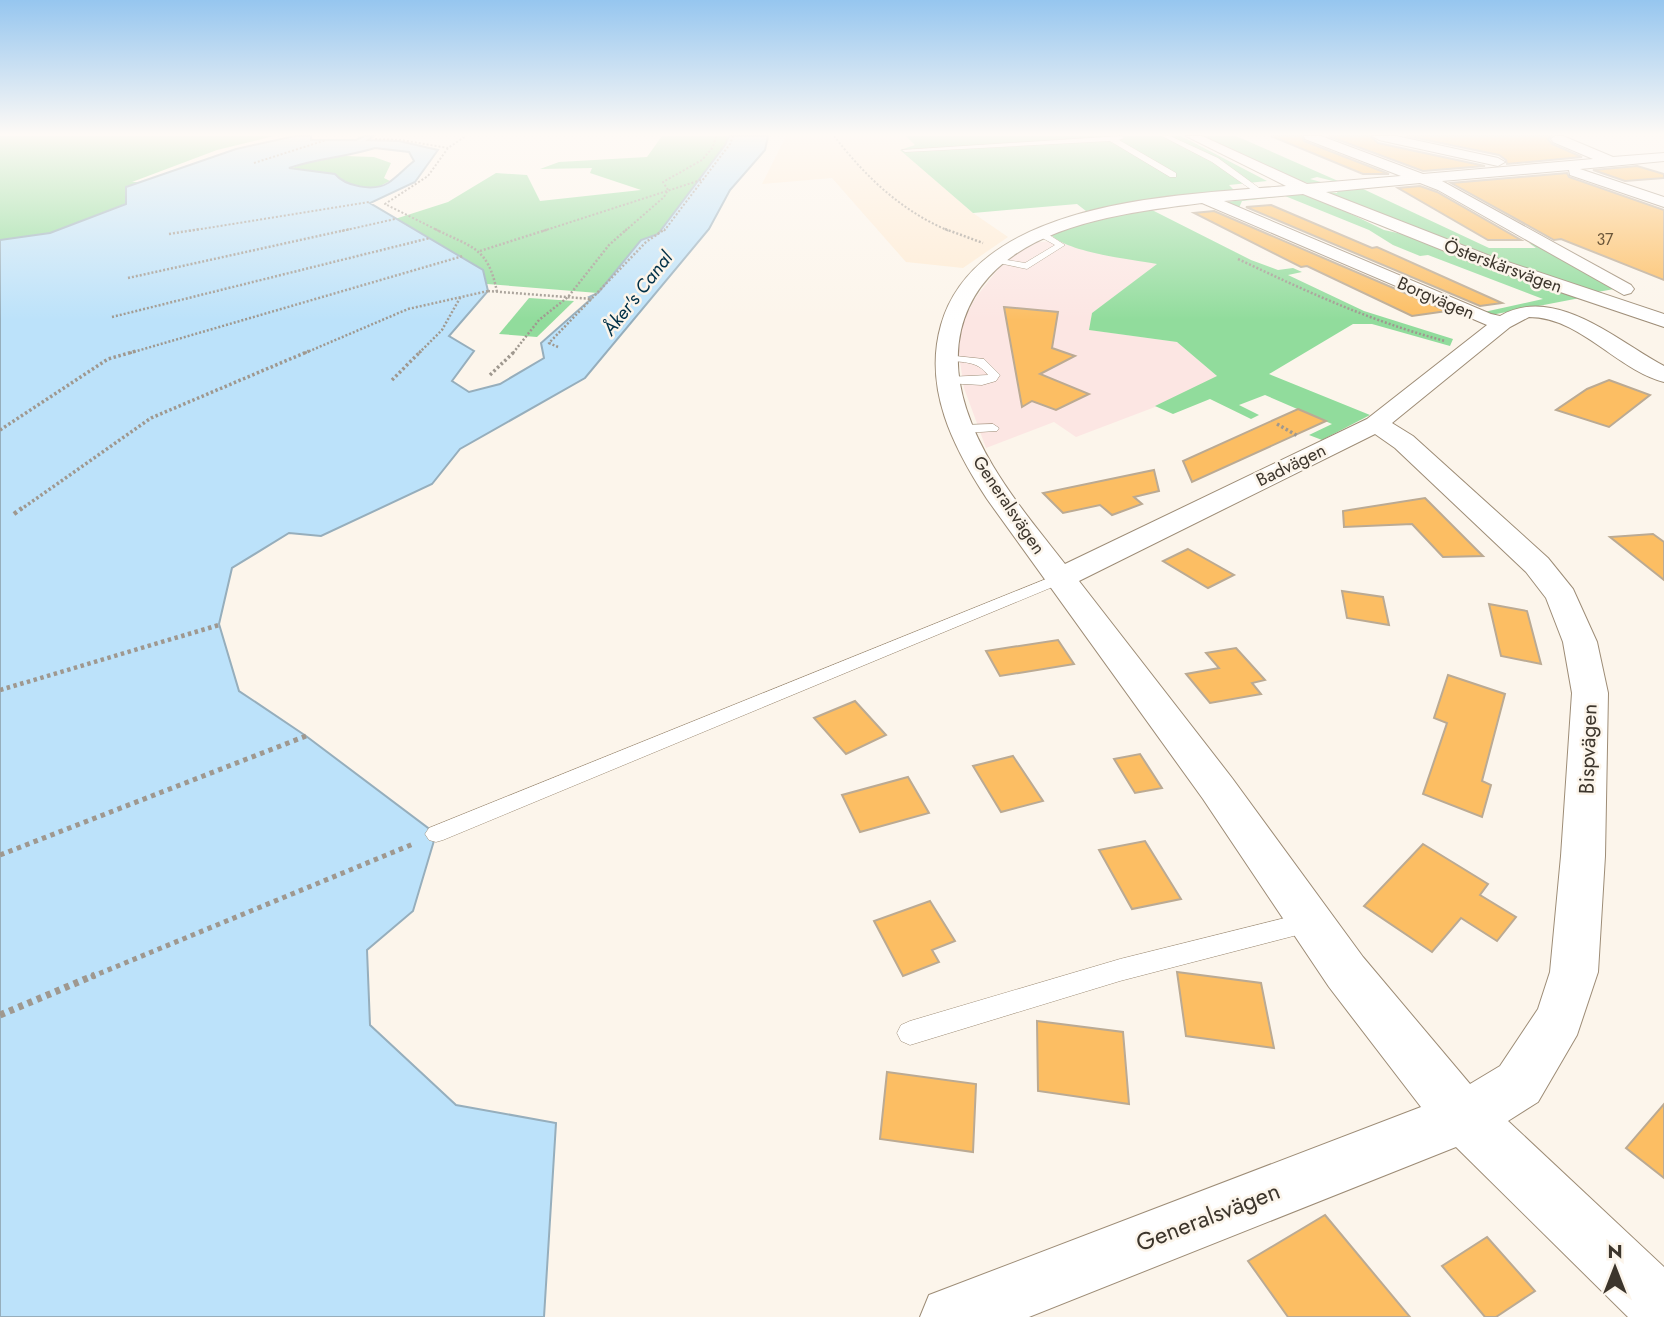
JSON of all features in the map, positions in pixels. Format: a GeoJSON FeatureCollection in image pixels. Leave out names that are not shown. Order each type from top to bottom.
{"type":"FeatureCollection","features":[{"type":"Feature","properties":{"kind":"street","name":"Generalsvägen"},"geometry":{"type":"LineString","coordinates":[[1210,197],[1112,212],[1040,233],[1000,256],[970,286],[957,306],[949,327],[947,369],[978,428],[979,465],[1215,785],[1374,1010],[1465,1117],[1602,1252],[1664,1308]]}},
{"type":"Feature","properties":{"kind":"street","name":"Österskärsvägen"},"geometry":{"type":"LineString","coordinates":[[1322,197],[1394,227],[1664,321]]}},
{"type":"Feature","properties":{"kind":"street"},"geometry":{"type":"LineString","coordinates":[[1458,197],[1623,289]]}},
{"type":"Feature","properties":{"kind":"street","name":"Borgvägen"},"geometry":{"type":"LineString","coordinates":[[1205,198],[1483,318],[1503,323],[1524,312],[1552,315],[1664,375]]}},
{"type":"Feature","properties":{"kind":"street","name":"Badvägen"},"geometry":{"type":"LineString","coordinates":[[1060,578],[1376,424],[1503,323]]}},
{"type":"Feature","properties":{"kind":"street","name":"Bispvägen"},"geometry":{"type":"LineString","coordinates":[[1376,424],[1404,442],[1537,565],[1562,596],[1580,642],[1590,693],[1583,856],[1574,972],[1559,1019],[1519,1084],[1465,1117]]}},
{"type":"Feature","properties":{"kind":"street","name":"Generalsvägen"},"geometry":{"type":"LineString","coordinates":[[951,1317],[1465,1117]]}},
{"type":"Feature","properties":{"kind":"lane"},"geometry":{"type":"LineString","coordinates":[[436,834],[1060,578]]}},
{"type":"Feature","properties":{"kind":"lane"},"geometry":{"type":"LineString","coordinates":[[910,1033],[1121,970],[1310,922]]}},
{"type":"Feature","properties":{"kind":"path"},"geometry":{"type":"LineString","coordinates":[[395,197],[385,204],[480,251],[492,268],[496,292]]}},
{"type":"Feature","properties":{"kind":"path"},"geometry":{"type":"LineString","coordinates":[[480,251],[645,197]]}},
{"type":"Feature","properties":{"kind":"path"},"geometry":{"type":"LineString","coordinates":[[489,375],[509,358],[539,320],[568,297],[610,245],[660,197]]}},
{"type":"Feature","properties":{"kind":"path"},"geometry":{"type":"LineString","coordinates":[[558,348],[550,343],[646,242],[662,233],[690,197]]}},
{"type":"Feature","properties":{"kind":"path"},"geometry":{"type":"LineString","coordinates":[[890,197],[927,222],[1000,256]]}},
{"type":"Feature","properties":{"kind":"path"},"geometry":{"type":"LineString","coordinates":[[169,234],[369,202]]}},
{"type":"Feature","properties":{"kind":"path"},"geometry":{"type":"LineString","coordinates":[[128,278],[395,219]]}},
{"type":"Feature","properties":{"kind":"path"},"geometry":{"type":"LineString","coordinates":[[112,317],[430,238]]}},
{"type":"Feature","properties":{"kind":"path"},"geometry":{"type":"LineString","coordinates":[[0,430],[108,359],[463,256]]}},
{"type":"Feature","properties":{"kind":"path"},"geometry":{"type":"LineString","coordinates":[[1238,259],[1350,312],[1390,326],[1472,348]]}},
{"type":"Feature","properties":{"kind":"path"},"geometry":{"type":"LineString","coordinates":[[14,514],[151,418],[408,309],[488,291],[592,299]]}},
{"type":"Feature","properties":{"kind":"path"},"geometry":{"type":"LineString","coordinates":[[392,380],[442,330],[461,295]]}},
{"type":"Feature","properties":{"kind":"path"},"geometry":{"type":"LineString","coordinates":[[0,690],[219,625]]}},
{"type":"Feature","properties":{"kind":"path"},"geometry":{"type":"LineString","coordinates":[[0,855],[306,736]]}},
{"type":"Feature","properties":{"kind":"path"},"geometry":{"type":"LineString","coordinates":[[0,1014],[436,834]]}},
{"type":"Feature","properties":{"kind":"shaded area"},"geometry":{"type":"Polygon","coordinates":[[[849,197],[955,197],[1008,237],[963,268],[906,262],[849,197]]]}},
{"type":"Feature","properties":{"kind":"shaded area"},"geometry":{"type":"Polygon","coordinates":[[[1057,241],[1158,264],[1092,313],[1090,330],[1177,342],[1218,377],[1155,407],[1076,437],[1054,422],[986,448],[964,388],[958,349],[963,321],[976,297],[999,268],[1019,252],[1039,242],[1057,241]]]}},
{"type":"Feature","properties":{"kind":"green space"},"geometry":{"type":"Polygon","coordinates":[[[0,197],[127,197],[127,203],[50,233],[0,240],[0,197]]]}},
{"type":"Feature","properties":{"kind":"green space"},"geometry":{"type":"Polygon","coordinates":[[[456,197],[538,197],[540,201],[573,197],[686,197],[658,235],[641,240],[598,293],[487,284],[483,270],[395,219],[456,197]]]}},
{"type":"Feature","properties":{"kind":"green space"},"geometry":{"type":"Polygon","coordinates":[[[955,197],[1187,197],[1086,211],[1077,204],[973,213],[955,197]]]}},
{"type":"Feature","properties":{"kind":"green space"},"geometry":{"type":"Polygon","coordinates":[[[1272,197],[1242,201],[1239,208],[1226,202],[1272,197]]]}},
{"type":"Feature","properties":{"kind":"green space"},"geometry":{"type":"Polygon","coordinates":[[[1289,197],[1317,197],[1384,230],[1411,236],[1580,298],[1491,315],[1484,312],[1543,299],[1428,255],[1420,256],[1393,245],[1369,230],[1289,197]]]}},
{"type":"Feature","properties":{"kind":"green space"},"geometry":{"type":"Polygon","coordinates":[[[1338,197],[1381,197],[1489,248],[1536,248],[1529,243],[1534,244],[1586,270],[1590,276],[1614,289],[1592,293],[1528,272],[1338,197]]]}},
{"type":"Feature","properties":{"kind":"green space"},"geometry":{"type":"Polygon","coordinates":[[[1150,209],[1251,260],[1278,270],[1293,268],[1302,272],[1288,275],[1364,311],[1453,339],[1450,346],[1372,324],[1353,324],[1269,374],[1370,415],[1322,440],[1309,435],[1332,424],[1265,395],[1239,405],[1259,415],[1251,419],[1210,399],[1173,414],[1155,406],[1217,376],[1177,342],[1089,330],[1092,313],[1157,264],[1086,251],[1051,235],[1098,219],[1150,209]]]}},
{"type":"Feature","properties":{"kind":"green space"},"geometry":{"type":"Polygon","coordinates":[[[529,298],[574,301],[537,337],[499,334],[529,298]]]}},
{"type":"Feature","properties":{"kind":"water","name":"Åker's Canal"},"geometry":{"type":"Polygon","coordinates":[[[126,197],[382,197],[370,203],[483,270],[488,291],[449,336],[474,351],[452,381],[469,392],[500,384],[544,358],[541,343],[591,299],[589,297],[598,293],[641,240],[658,234],[686,197],[726,197],[709,229],[585,378],[460,449],[432,484],[321,536],[289,533],[232,568],[219,624],[239,691],[306,736],[436,834],[413,911],[367,950],[370,1025],[456,1105],[556,1123],[544,1317],[0,1317],[0,240],[50,233],[126,204],[126,197]]]}},
{"type":"Feature","properties":{"kind":"building"},"geometry":{"type":"Polygon","coordinates":[[[1414,197],[1447,197],[1521,240],[1488,240],[1414,197]]]}},
{"type":"Feature","properties":{"kind":"building"},"geometry":{"type":"Polygon","coordinates":[[[1477,197],[1628,197],[1664,210],[1664,280],[1561,239],[1554,240],[1477,197]]]}},
{"type":"Feature","properties":{"kind":"building"},"geometry":{"type":"Polygon","coordinates":[[[1271,205],[1372,248],[1377,247],[1502,303],[1480,306],[1246,207],[1271,205]]]}},
{"type":"Feature","properties":{"kind":"building"},"geometry":{"type":"Polygon","coordinates":[[[1214,211],[1447,311],[1412,316],[1307,266],[1301,267],[1194,213],[1214,211]]]}},
{"type":"Feature","properties":{"kind":"building"},"geometry":{"type":"Polygon","coordinates":[[[1004,307],[1058,312],[1052,348],[1075,356],[1040,374],[1089,394],[1056,410],[1032,401],[1022,407],[1004,307]]]}},
{"type":"Feature","properties":{"kind":"building"},"geometry":{"type":"Polygon","coordinates":[[[1609,380],[1650,395],[1609,427],[1556,410],[1587,389],[1609,380]]]}},
{"type":"Feature","properties":{"kind":"building"},"geometry":{"type":"Polygon","coordinates":[[[1298,409],[1326,421],[1192,482],[1183,461],[1298,409]]]}},
{"type":"Feature","properties":{"kind":"building"},"geometry":{"type":"Polygon","coordinates":[[[1154,470],[1159,491],[1134,497],[1142,504],[1112,515],[1100,505],[1063,513],[1043,493],[1154,470]]]}},
{"type":"Feature","properties":{"kind":"building"},"geometry":{"type":"Polygon","coordinates":[[[1425,498],[1483,556],[1443,557],[1412,524],[1344,527],[1343,511],[1425,498]]]}},
{"type":"Feature","properties":{"kind":"building"},"geometry":{"type":"Polygon","coordinates":[[[1653,534],[1664,542],[1664,580],[1610,537],[1653,534]]]}},
{"type":"Feature","properties":{"kind":"building"},"geometry":{"type":"Polygon","coordinates":[[[1188,549],[1234,575],[1208,588],[1163,561],[1188,549]]]}},
{"type":"Feature","properties":{"kind":"building"},"geometry":{"type":"Polygon","coordinates":[[[1342,591],[1383,597],[1389,625],[1347,618],[1342,591]]]}},
{"type":"Feature","properties":{"kind":"building"},"geometry":{"type":"Polygon","coordinates":[[[1489,604],[1527,611],[1541,664],[1501,656],[1489,604]]]}},
{"type":"Feature","properties":{"kind":"building"},"geometry":{"type":"Polygon","coordinates":[[[1058,640],[1074,664],[1000,676],[986,651],[1058,640]]]}},
{"type":"Feature","properties":{"kind":"building"},"geometry":{"type":"Polygon","coordinates":[[[1236,648],[1265,680],[1252,683],[1261,694],[1210,703],[1186,674],[1219,668],[1206,653],[1236,648]]]}},
{"type":"Feature","properties":{"kind":"building"},"geometry":{"type":"Polygon","coordinates":[[[1448,675],[1505,694],[1482,781],[1491,785],[1482,817],[1423,794],[1447,723],[1434,718],[1448,675]]]}},
{"type":"Feature","properties":{"kind":"building"},"geometry":{"type":"Polygon","coordinates":[[[855,701],[886,735],[846,754],[814,718],[855,701]]]}},
{"type":"Feature","properties":{"kind":"building"},"geometry":{"type":"Polygon","coordinates":[[[1140,754],[1162,788],[1135,793],[1114,759],[1140,754]]]}},
{"type":"Feature","properties":{"kind":"building"},"geometry":{"type":"Polygon","coordinates":[[[1013,756],[1043,801],[1001,812],[973,766],[1013,756]]]}},
{"type":"Feature","properties":{"kind":"building"},"geometry":{"type":"Polygon","coordinates":[[[908,777],[929,813],[860,832],[842,795],[908,777]]]}},
{"type":"Feature","properties":{"kind":"building"},"geometry":{"type":"Polygon","coordinates":[[[1145,841],[1181,899],[1132,909],[1099,850],[1145,841]]]}},
{"type":"Feature","properties":{"kind":"building"},"geometry":{"type":"Polygon","coordinates":[[[1423,844],[1488,884],[1480,895],[1516,917],[1497,941],[1461,918],[1432,952],[1364,906],[1423,844]]]}},
{"type":"Feature","properties":{"kind":"building"},"geometry":{"type":"Polygon","coordinates":[[[930,901],[955,941],[932,950],[939,962],[903,976],[874,921],[930,901]]]}},
{"type":"Feature","properties":{"kind":"building"},"geometry":{"type":"Polygon","coordinates":[[[1177,972],[1261,983],[1274,1048],[1186,1036],[1177,972]]]}},
{"type":"Feature","properties":{"kind":"building"},"geometry":{"type":"Polygon","coordinates":[[[1037,1021],[1123,1032],[1129,1104],[1038,1091],[1037,1021]]]}},
{"type":"Feature","properties":{"kind":"building"},"geometry":{"type":"Polygon","coordinates":[[[887,1072],[976,1084],[973,1152],[880,1139],[887,1072]]]}},
{"type":"Feature","properties":{"kind":"building"},"geometry":{"type":"Polygon","coordinates":[[[1664,1104],[1664,1178],[1626,1148],[1664,1104]]]}},
{"type":"Feature","properties":{"kind":"building"},"geometry":{"type":"Polygon","coordinates":[[[1325,1215],[1410,1317],[1288,1317],[1248,1261],[1325,1215]]]}},
{"type":"Feature","properties":{"kind":"building"},"geometry":{"type":"Polygon","coordinates":[[[1487,1237],[1535,1291],[1496,1317],[1485,1317],[1442,1266],[1487,1237]]]}}]}
